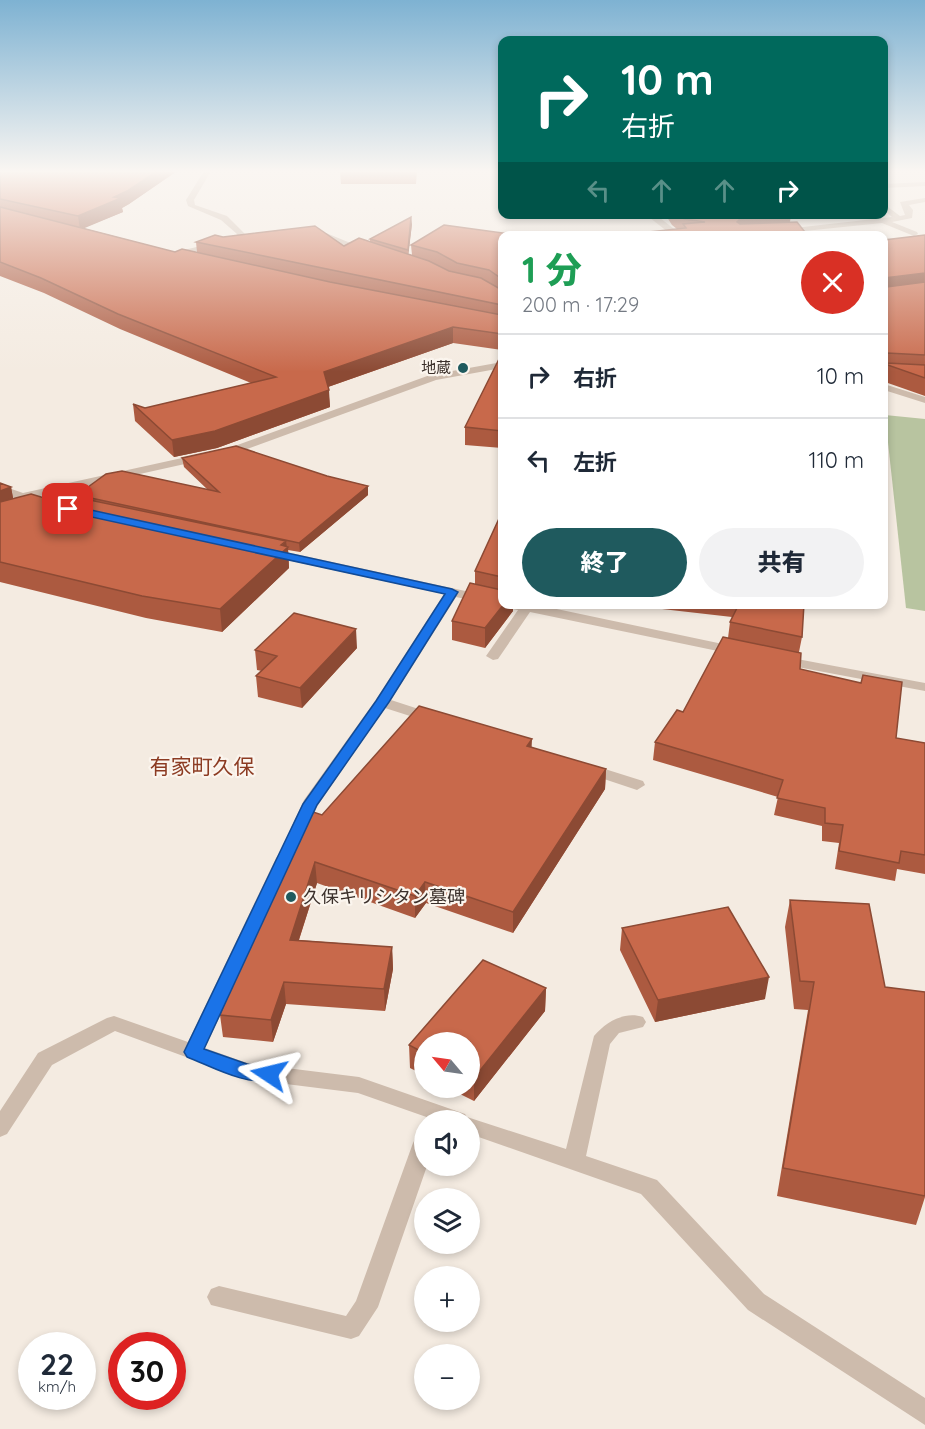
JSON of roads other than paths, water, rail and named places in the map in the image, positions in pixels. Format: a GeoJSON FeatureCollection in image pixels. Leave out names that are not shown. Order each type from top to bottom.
{"type":"FeatureCollection","features":[{"type":"Feature","properties":{"kind":"street"},"geometry":{"type":"LineString","coordinates":[[331,238],[374,253]]}},
{"type":"Feature","properties":{"kind":"street"},"geometry":{"type":"LineString","coordinates":[[173,256],[238,240],[252,241]]}},
{"type":"Feature","properties":{"kind":"street"},"geometry":{"type":"LineString","coordinates":[[22,496],[235,450],[434,377],[498,365]]}},
{"type":"Feature","properties":{"kind":"street"},"geometry":{"type":"LineString","coordinates":[[888,388],[925,400]]}},
{"type":"Feature","properties":{"kind":"street"},"geometry":{"type":"LineString","coordinates":[[0,489],[51,505],[23,511]]}},
{"type":"Feature","properties":{"kind":"street"},"geometry":{"type":"LineString","coordinates":[[258,549],[498,602]]}},
{"type":"Feature","properties":{"kind":"street"},"geometry":{"type":"LineString","coordinates":[[193,1052],[310,804],[382,702],[452,592]]}},
{"type":"Feature","properties":{"kind":"street"},"geometry":{"type":"LineString","coordinates":[[493,656],[525,609]]}},
{"type":"Feature","properties":{"kind":"street"},"geometry":{"type":"LineString","coordinates":[[531,609],[925,687]]}},
{"type":"Feature","properties":{"kind":"street"},"geometry":{"type":"LineString","coordinates":[[382,702],[448,724]]}},
{"type":"Feature","properties":{"kind":"street"},"geometry":{"type":"LineString","coordinates":[[571,764],[637,785]]}},
{"type":"Feature","properties":{"kind":"street"},"geometry":{"type":"LineString","coordinates":[[574,1161],[601,1041],[613,1027],[636,1022]]}},
{"type":"Feature","properties":{"kind":"street"},"geometry":{"type":"LineString","coordinates":[[0,1128],[45,1059],[114,1023],[246,1071],[359,1085],[419,1110]]}},
{"type":"Feature","properties":{"kind":"street"},"geometry":{"type":"LineString","coordinates":[[480,1128],[649,1187],[756,1302],[925,1413]]}},
{"type":"Feature","properties":{"kind":"street"},"geometry":{"type":"LineString","coordinates":[[219,1297],[351,1328],[366,1307],[414,1171]]}},
{"type":"Feature","properties":{"kind":"place","name":"地蔵"},"geometry":{"type":"Point","coordinates":[463,368]}},
{"type":"Feature","properties":{"kind":"place","name":"久保キリシタン墓碑"},"geometry":{"type":"Point","coordinates":[291,897]}},
{"type":"Feature","properties":{"kind":"district","name":"有家町久保"},"geometry":{"type":"Point","coordinates":[202,767]}}]}
